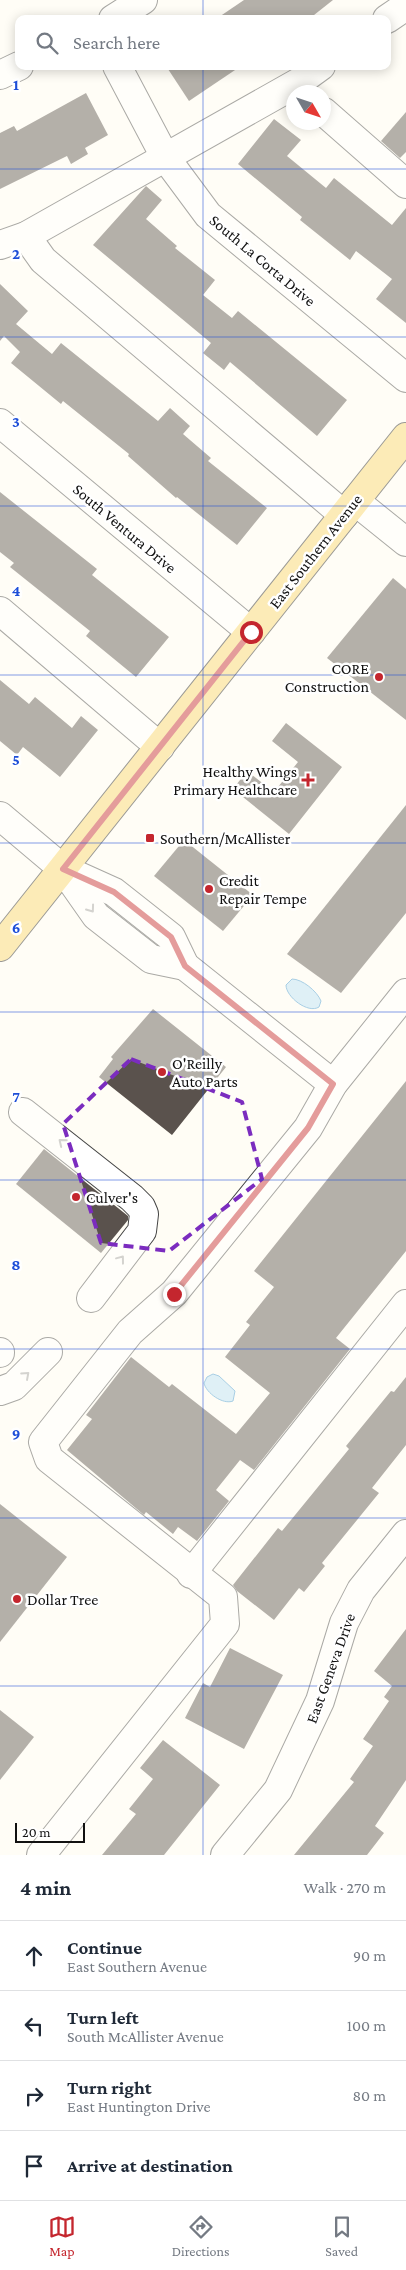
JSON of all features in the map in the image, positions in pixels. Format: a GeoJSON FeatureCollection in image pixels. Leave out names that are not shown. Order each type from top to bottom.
{"type":"FeatureCollection","features":[{"type":"Feature","properties":{"kind":"main road","name":"East Southern Avenue"},"geometry":{"type":"LineString","coordinates":[[0,948],[406,437]]}},
{"type":"Feature","properties":{"kind":"street"},"geometry":{"type":"LineString","coordinates":[[119,15],[143,0]]}},
{"type":"Feature","properties":{"kind":"street"},"geometry":{"type":"LineString","coordinates":[[391,17],[406,6]]}},
{"type":"Feature","properties":{"kind":"street"},"geometry":{"type":"LineString","coordinates":[[0,75],[15,68]]}},
{"type":"Feature","properties":{"kind":"street","name":"South La Corta Drive"},"geometry":{"type":"LineString","coordinates":[[119,70],[165,157],[208,215],[406,378]]}},
{"type":"Feature","properties":{"kind":"street"},"geometry":{"type":"LineString","coordinates":[[305,85],[318,70]]}},
{"type":"Feature","properties":{"kind":"street"},"geometry":{"type":"LineString","coordinates":[[0,245],[26,236],[165,157],[286,96]]}},
{"type":"Feature","properties":{"kind":"street"},"geometry":{"type":"LineString","coordinates":[[331,118],[406,184]]}},
{"type":"Feature","properties":{"kind":"street"},"geometry":{"type":"LineString","coordinates":[[26,236],[43,260],[350,508],[406,542]]}},
{"type":"Feature","properties":{"kind":"street","name":"South Ventura Drive"},"geometry":{"type":"LineString","coordinates":[[0,423],[251,632]]}},
{"type":"Feature","properties":{"kind":"street"},"geometry":{"type":"LineString","coordinates":[[0,612],[160,747]]}},
{"type":"Feature","properties":{"kind":"street"},"geometry":{"type":"LineString","coordinates":[[0,816],[63,869],[96,916],[151,959],[185,966],[333,1084]]}},
{"type":"Feature","properties":{"kind":"street"},"geometry":{"type":"LineString","coordinates":[[41,1855],[224,1624],[223,1597],[191,1574],[48,1459],[43,1442],[130,1332],[174,1294],[308,1128],[333,1084],[406,993]]}},
{"type":"Feature","properties":{"kind":"street"},"geometry":{"type":"LineString","coordinates":[[24,1112],[132,1198],[141,1207],[144,1214],[142,1231],[91,1298]]}},
{"type":"Feature","properties":{"kind":"street"},"geometry":{"type":"LineString","coordinates":[[191,1574],[406,1304]]}},
{"type":"Feature","properties":{"kind":"street"},"geometry":{"type":"LineString","coordinates":[[0,1390],[14,1386],[48,1352]]}},
{"type":"Feature","properties":{"kind":"street","name":"East Geneva Drive"},"geometry":{"type":"LineString","coordinates":[[225,1855],[278,1790],[320,1701],[344,1623],[361,1590],[402,1547]]}},
{"type":"Feature","properties":{"kind":"highlighted area"},"geometry":{"type":"Polygon","coordinates":[[[131,1059],[242,1102],[262,1179],[169,1251],[101,1243],[63,1124],[131,1059]]]}},
{"type":"Feature","properties":{"kind":"water"},"geometry":{"type":"Polygon","coordinates":[[[292,979],[305,983],[313,990],[321,1001],[319,1007],[309,1008],[294,999],[287,990],[286,985],[292,979]]]}},
{"type":"Feature","properties":{"kind":"water"},"geometry":{"type":"Polygon","coordinates":[[[213,1374],[219,1376],[235,1391],[233,1401],[220,1400],[205,1387],[204,1383],[207,1377],[213,1374]]]}},
{"type":"Feature","properties":{"kind":"building"},"geometry":{"type":"Polygon","coordinates":[[[244,0],[333,0],[314,15],[222,15],[244,0]]]}},
{"type":"Feature","properties":{"kind":"building"},"geometry":{"type":"Polygon","coordinates":[[[169,70],[235,70],[189,101],[169,70]]]}},
{"type":"Feature","properties":{"kind":"building"},"geometry":{"type":"Polygon","coordinates":[[[86,93],[108,135],[85,148],[88,154],[71,164],[67,156],[0,189],[0,133],[14,126],[17,131],[86,93]]]}},
{"type":"Feature","properties":{"kind":"building"},"geometry":{"type":"Polygon","coordinates":[[[406,112],[406,152],[400,158],[381,141],[406,112]]]}},
{"type":"Feature","properties":{"kind":"building"},"geometry":{"type":"Polygon","coordinates":[[[274,119],[301,140],[287,156],[326,188],[334,178],[392,225],[406,208],[406,323],[376,299],[392,279],[356,251],[350,260],[300,220],[302,217],[238,164],[274,119]]]}},
{"type":"Feature","properties":{"kind":"building"},"geometry":{"type":"Polygon","coordinates":[[[146,186],[162,200],[146,219],[177,246],[175,248],[215,280],[203,295],[232,318],[238,311],[347,400],[317,436],[230,362],[224,370],[203,353],[211,343],[93,245],[146,186]]]}},
{"type":"Feature","properties":{"kind":"building"},"geometry":{"type":"Polygon","coordinates":[[[0,284],[28,311],[16,324],[52,354],[61,343],[158,421],[170,408],[190,426],[183,434],[211,458],[208,461],[267,508],[237,545],[176,498],[128,456],[129,454],[63,401],[61,404],[11,363],[20,352],[4,336],[0,341],[0,284]]]}},
{"type":"Feature","properties":{"kind":"building"},"geometry":{"type":"Polygon","coordinates":[[[0,492],[97,569],[92,575],[169,637],[136,677],[86,636],[90,631],[10,567],[14,563],[0,552],[0,492]]]}},
{"type":"Feature","properties":{"kind":"building","name":"CORE Construction"},"geometry":{"type":"Polygon","coordinates":[[[393,578],[406,589],[406,720],[327,658],[393,578]]]}},
{"type":"Feature","properties":{"kind":"building"},"geometry":{"type":"Polygon","coordinates":[[[0,680],[29,704],[35,697],[72,728],[81,716],[98,730],[60,777],[23,747],[17,755],[0,741],[0,680]]]}},
{"type":"Feature","properties":{"kind":"building","name":"Healthy Wings Primary Healthcare"},"geometry":{"type":"Polygon","coordinates":[[[286,723],[342,767],[289,834],[233,789],[247,771],[274,792],[298,762],[272,741],[286,723]]]}},
{"type":"Feature","properties":{"kind":"building"},"geometry":{"type":"Polygon","coordinates":[[[406,805],[406,913],[341,993],[287,954],[406,805]]]}},
{"type":"Feature","properties":{"kind":"building","name":"Credit Repair Tempe"},"geometry":{"type":"Polygon","coordinates":[[[184,840],[253,895],[223,931],[154,876],[184,840]]]}},
{"type":"Feature","properties":{"kind":"building","name":"O'Reilly Auto Parts"},"geometry":{"type":"Polygon","coordinates":[[[153,1009],[226,1067],[172,1135],[99,1077],[113,1059],[111,1057],[153,1009]]]}},
{"type":"Feature","properties":{"kind":"building"},"geometry":{"type":"Polygon","coordinates":[[[406,1081],[406,1251],[336,1338],[350,1349],[254,1470],[240,1460],[216,1490],[229,1501],[197,1541],[178,1527],[173,1534],[146,1512],[144,1515],[67,1450],[92,1419],[86,1415],[131,1357],[169,1387],[172,1384],[236,1434],[270,1393],[225,1357],[250,1325],[246,1322],[274,1287],[254,1271],[406,1081]]]}},
{"type":"Feature","properties":{"kind":"building","name":"Culver's"},"geometry":{"type":"Polygon","coordinates":[[[44,1149],[128,1216],[128,1220],[101,1253],[16,1184],[44,1149]]]}},
{"type":"Feature","properties":{"kind":"building"},"geometry":{"type":"Polygon","coordinates":[[[406,1377],[406,1445],[372,1488],[379,1493],[322,1563],[325,1566],[304,1592],[299,1588],[274,1620],[237,1591],[233,1585],[278,1528],[282,1531],[349,1449],[346,1446],[391,1391],[394,1392],[406,1377]]]}},
{"type":"Feature","properties":{"kind":"building","name":"Dollar Tree"},"geometry":{"type":"Polygon","coordinates":[[[0,1504],[67,1557],[0,1642],[0,1504]]]}},
{"type":"Feature","properties":{"kind":"building"},"geometry":{"type":"Polygon","coordinates":[[[406,1629],[406,1780],[375,1826],[384,1833],[367,1855],[294,1855],[354,1782],[350,1779],[373,1746],[363,1739],[389,1701],[384,1697],[392,1686],[374,1671],[406,1629]]]}},
{"type":"Feature","properties":{"kind":"building"},"geometry":{"type":"Polygon","coordinates":[[[230,1648],[283,1675],[244,1749],[185,1718],[203,1683],[210,1687],[230,1648]]]}},
{"type":"Feature","properties":{"kind":"building"},"geometry":{"type":"Polygon","coordinates":[[[0,1710],[34,1737],[0,1780],[0,1710]]]}},
{"type":"Feature","properties":{"kind":"building"},"geometry":{"type":"Polygon","coordinates":[[[163,1740],[220,1785],[164,1855],[102,1855],[136,1814],[129,1809],[153,1779],[140,1768],[163,1740]]]}},
{"type":"Feature","properties":{"kind":"place","name":"CORE Construction"},"geometry":{"type":"Point","coordinates":[379,677]}},
{"type":"Feature","properties":{"kind":"place","name":"Healthy Wings Primary Healthcare"},"geometry":{"type":"Point","coordinates":[308,780]}},
{"type":"Feature","properties":{"kind":"place","name":"Southern/McAllister"},"geometry":{"type":"Point","coordinates":[150,838]}},
{"type":"Feature","properties":{"kind":"place","name":"Credit Repair Tempe"},"geometry":{"type":"Point","coordinates":[209,889]}},
{"type":"Feature","properties":{"kind":"place","name":"O'Reilly Auto Parts"},"geometry":{"type":"Point","coordinates":[162,1072]}},
{"type":"Feature","properties":{"kind":"place","name":"Culver's"},"geometry":{"type":"Point","coordinates":[76,1197]}},
{"type":"Feature","properties":{"kind":"place","name":"Dollar Tree"},"geometry":{"type":"Point","coordinates":[17,1599]}},
{"type":"Feature","properties":{"kind":"route"},"geometry":{"type":"LineString","coordinates":[[174,1294],[308,1128],[333,1084],[185,966],[171,937],[114,892],[63,869],[251,632]]}}]}
